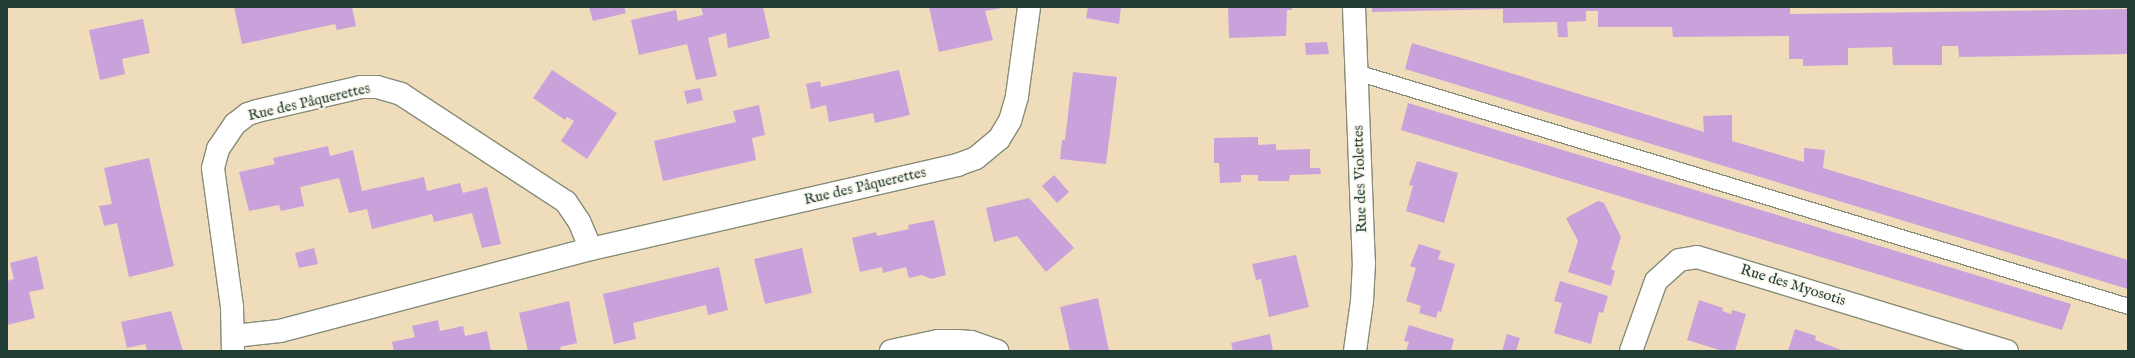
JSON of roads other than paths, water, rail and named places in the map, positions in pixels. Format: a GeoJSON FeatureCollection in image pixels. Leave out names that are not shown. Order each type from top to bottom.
{"type":"FeatureCollection","features":[{"type":"Feature","properties":{"kind":"street","name":"Rue des Pâquerettes"},"geometry":{"type":"LineString","coordinates":[[591,249],[579,221],[566,202],[401,94],[376,87],[361,88],[248,114],[235,124],[218,149],[213,168],[233,343],[591,249],[957,165],[976,158],[999,139],[1010,121],[1017,96],[1029,7]]}},
{"type":"Feature","properties":{"kind":"street","name":"Rue des Violettes"},"geometry":{"type":"LineString","coordinates":[[1354,7],[1364,269],[1360,320],[1354,351]]}},
{"type":"Feature","properties":{"kind":"street","name":"Rue des Myosotis"},"geometry":{"type":"LineString","coordinates":[[1631,351],[1656,281],[1679,260],[1697,257],[2007,351]]}},
{"type":"Feature","properties":{"kind":"street"},"geometry":{"type":"LineString","coordinates":[[891,351],[938,341],[957,341],[971,342],[997,351]]}},
{"type":"Feature","properties":{"kind":"lane"},"geometry":{"type":"LineString","coordinates":[[1356,72],[2128,306]]}}]}
